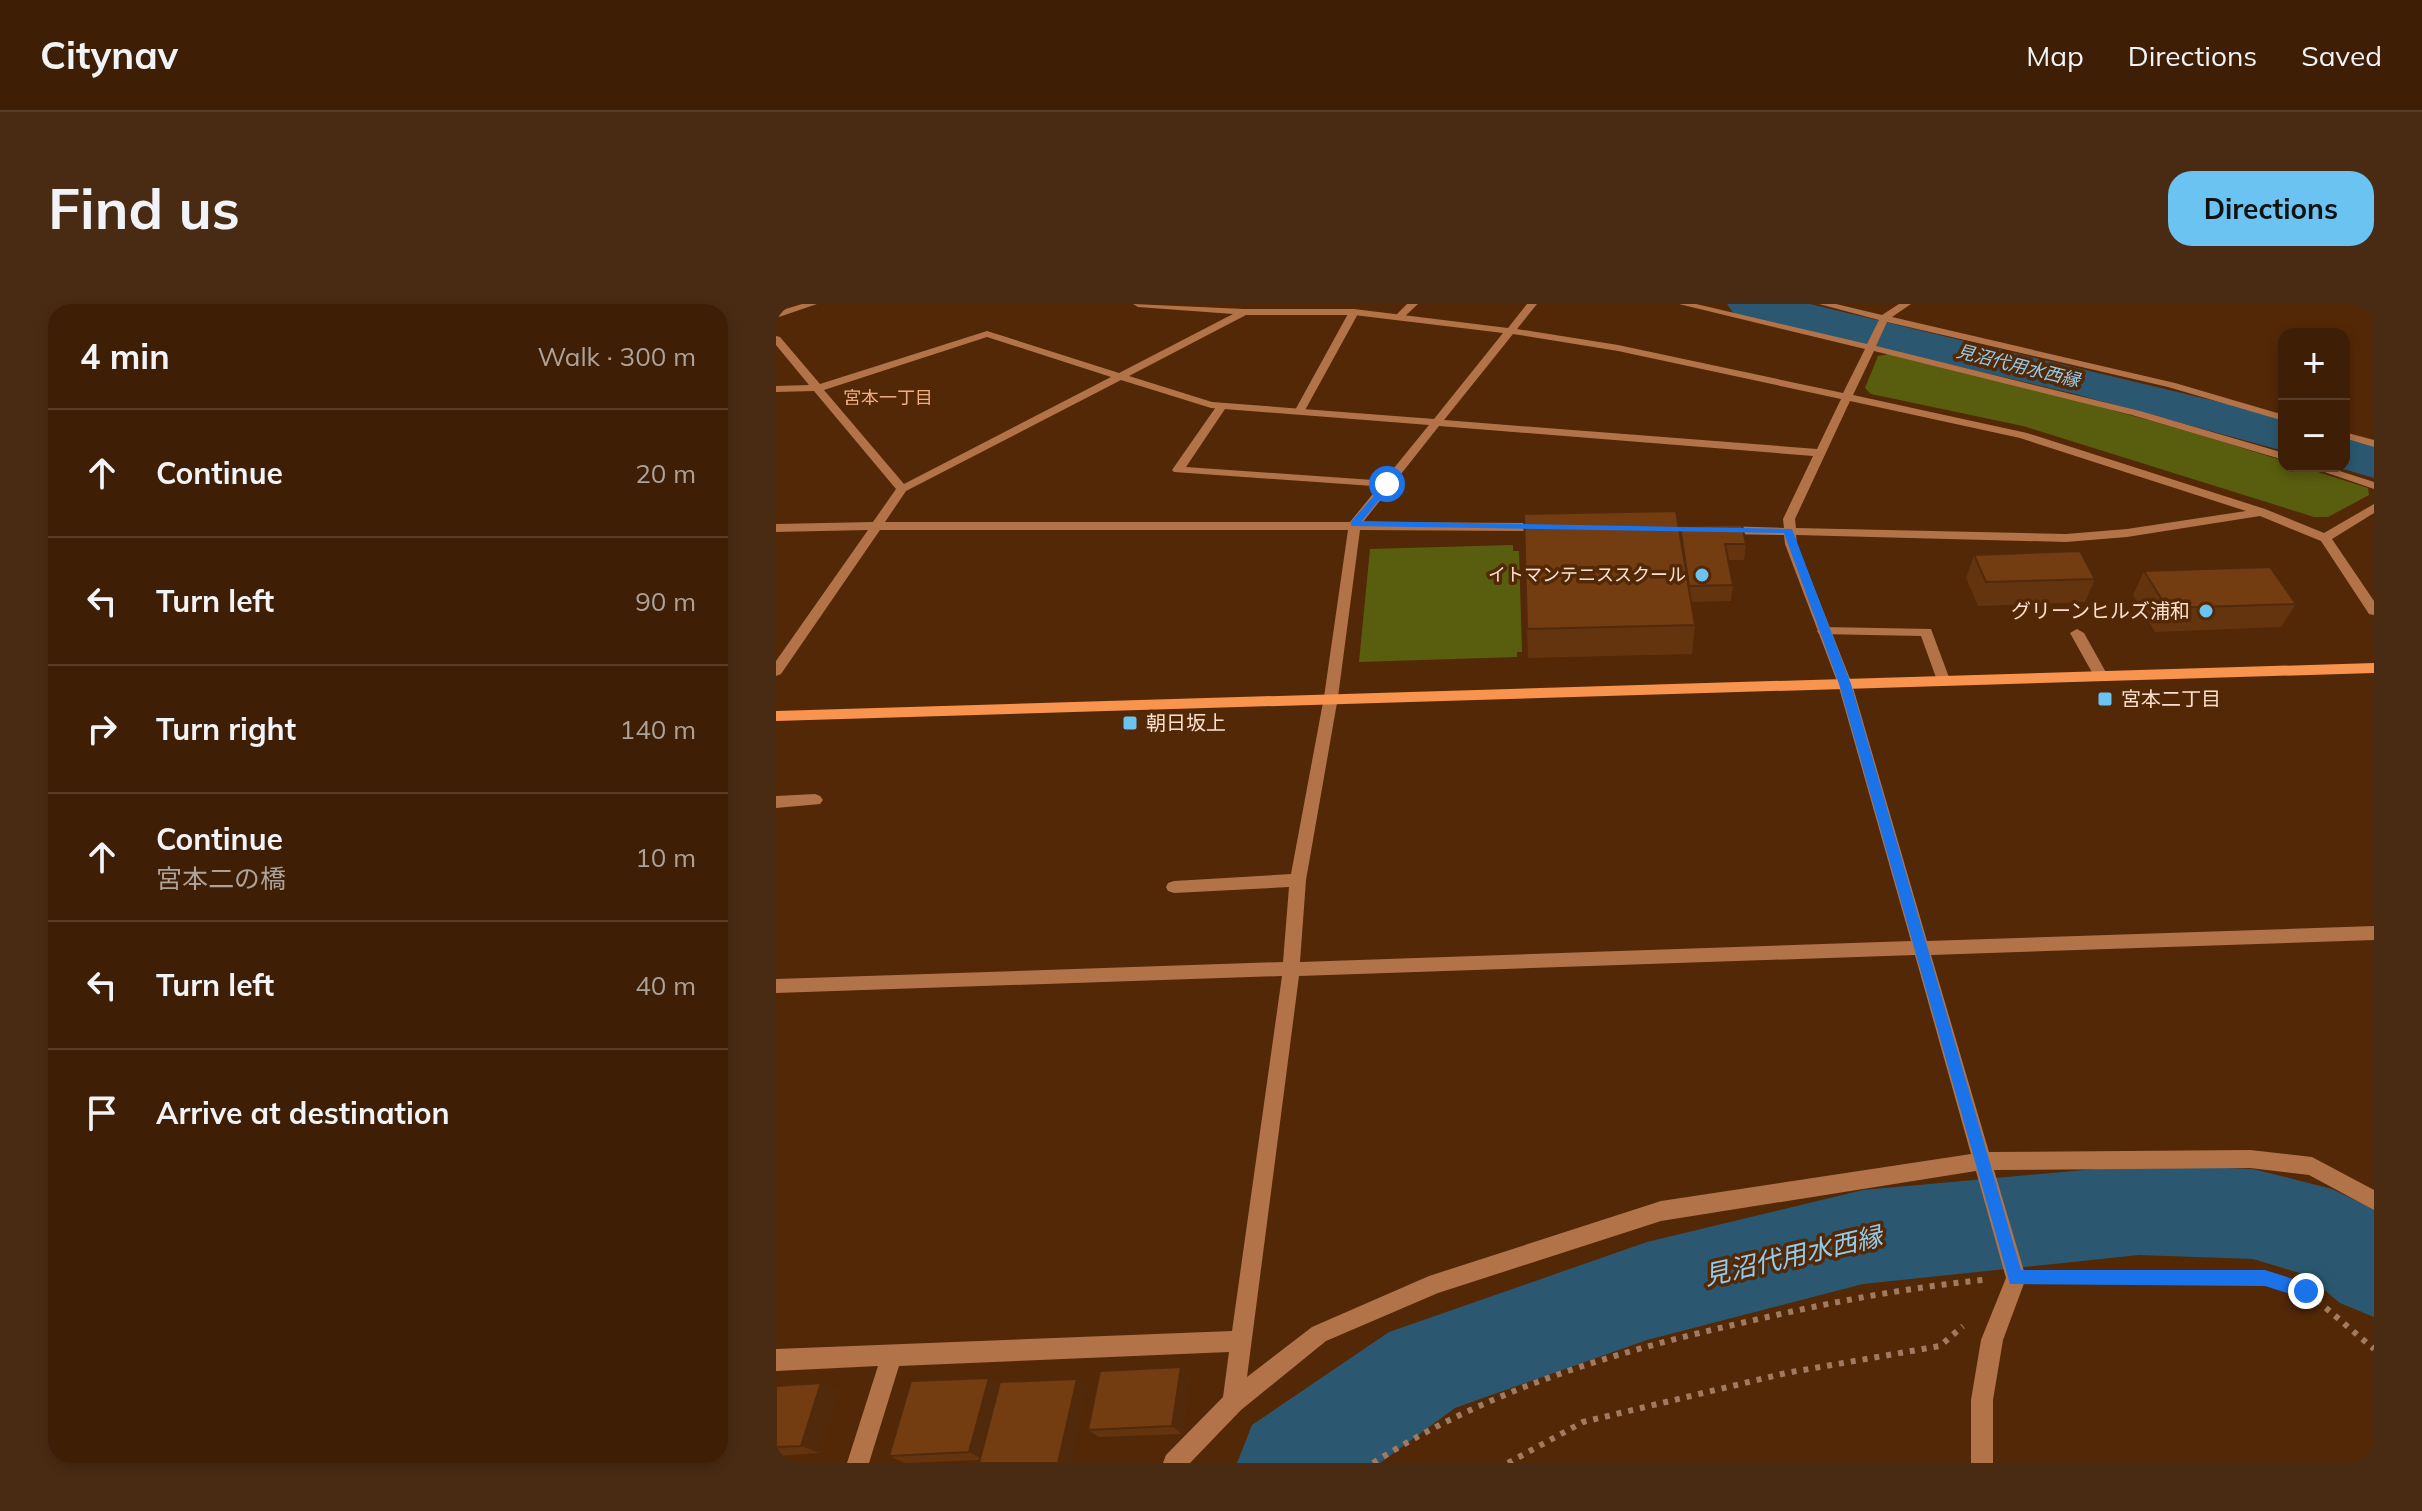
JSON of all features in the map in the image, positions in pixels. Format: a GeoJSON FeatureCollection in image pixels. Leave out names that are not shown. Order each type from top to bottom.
{"type":"FeatureCollection","features":[{"type":"Feature","properties":{"kind":"street"},"geometry":{"type":"LineString","coordinates":[[776,315],[812,304]]}},
{"type":"Feature","properties":{"kind":"street"},"geometry":{"type":"LineString","coordinates":[[1138,304],[1354,312],[1511,331],[1618,348],[2023,435],[2261,512],[2325,538],[2374,611]]}},
{"type":"Feature","properties":{"kind":"street"},"geometry":{"type":"LineString","coordinates":[[1400,316],[1413,304]]}},
{"type":"Feature","properties":{"kind":"street"},"geometry":{"type":"LineString","coordinates":[[1233,1402],[1291,970],[1298,880],[1331,697],[1355,524],[1532,304]]}},
{"type":"Feature","properties":{"kind":"street"},"geometry":{"type":"LineString","coordinates":[[1684,304],[1873,346],[2194,427],[2278,455]]}},
{"type":"Feature","properties":{"kind":"street"},"geometry":{"type":"LineString","coordinates":[[1824,304],[2171,385],[2278,416]]}},
{"type":"Feature","properties":{"kind":"street"},"geometry":{"type":"LineString","coordinates":[[1906,304],[1884,320],[1789,519],[1789,531],[1791,544],[1845,684],[2014,1270],[1992,1340],[1982,1400],[1982,1463]]}},
{"type":"Feature","properties":{"kind":"street"},"geometry":{"type":"LineString","coordinates":[[776,671],[902,489],[1246,308]]}},
{"type":"Feature","properties":{"kind":"street"},"geometry":{"type":"LineString","coordinates":[[1299,412],[1354,312]]}},
{"type":"Feature","properties":{"kind":"street"},"geometry":{"type":"LineString","coordinates":[[776,389],[819,388],[987,334],[1222,406],[1821,453]]}},
{"type":"Feature","properties":{"kind":"street"},"geometry":{"type":"LineString","coordinates":[[776,339],[902,489]]}},
{"type":"Feature","properties":{"kind":"street"},"geometry":{"type":"LineString","coordinates":[[1222,406],[1178,470],[1387,484]]}},
{"type":"Feature","properties":{"kind":"street"},"geometry":{"type":"LineString","coordinates":[[2350,437],[2374,444]]}},
{"type":"Feature","properties":{"kind":"street"},"geometry":{"type":"LineString","coordinates":[[2331,472],[2374,486]]}},
{"type":"Feature","properties":{"kind":"street"},"geometry":{"type":"LineString","coordinates":[[2325,538],[2374,508]]}},
{"type":"Feature","properties":{"kind":"street"},"geometry":{"type":"LineString","coordinates":[[1711,529],[2066,538],[2127,533],[2261,512]]}},
{"type":"Feature","properties":{"kind":"street"},"geometry":{"type":"LineString","coordinates":[[776,528],[1355,524],[1556,527]]}},
{"type":"Feature","properties":{"kind":"street"},"geometry":{"type":"LineString","coordinates":[[1824,631],[1926,632],[1943,680]]}},
{"type":"Feature","properties":{"kind":"street"},"geometry":{"type":"LineString","coordinates":[[2077,633],[2101,676]]}},
{"type":"Feature","properties":{"kind":"street"},"geometry":{"type":"LineString","coordinates":[[776,716],[2374,668]]}},
{"type":"Feature","properties":{"kind":"street"},"geometry":{"type":"LineString","coordinates":[[776,802],[815,800]]}},
{"type":"Feature","properties":{"kind":"street"},"geometry":{"type":"LineString","coordinates":[[1174,887],[1298,880]]}},
{"type":"Feature","properties":{"kind":"street"},"geometry":{"type":"LineString","coordinates":[[776,986],[2374,933]]}},
{"type":"Feature","properties":{"kind":"street"},"geometry":{"type":"LineString","coordinates":[[1174,1463],[1233,1402],[1319,1334],[1466,1274],[1661,1211],[1986,1170],[2250,1159],[2312,1166],[2374,1201]]}},
{"type":"Feature","properties":{"kind":"street"},"geometry":{"type":"LineString","coordinates":[[776,1360],[1241,1341]]}},
{"type":"Feature","properties":{"kind":"street"},"geometry":{"type":"LineString","coordinates":[[858,1463],[892,1355]]}},
{"type":"Feature","properties":{"kind":"path"},"geometry":{"type":"LineString","coordinates":[[1373,1463],[1415,1434],[1508,1389],[1648,1343],[1920,1286],[2014,1270],[2265,1278],[2306,1291],[2374,1349]]}},
{"type":"Feature","properties":{"kind":"path"},"geometry":{"type":"LineString","coordinates":[[1508,1463],[1583,1422],[1786,1373],[1940,1346],[1973,1317]]}},
{"type":"Feature","properties":{"kind":"shaded area"},"geometry":{"type":"Polygon","coordinates":[[[1889,354],[2038,390],[2186,431],[2278,459],[2278,472],[2318,472],[2368,488],[2369,495],[2328,517],[2314,517],[2023,426],[1871,394],[1865,388],[1878,356],[1889,354]]]}},
{"type":"Feature","properties":{"kind":"shaded area"},"geometry":{"type":"Polygon","coordinates":[[[1513,545],[1513,551],[1519,551],[1522,652],[1517,652],[1517,657],[1359,662],[1370,549],[1513,545]]]}},
{"type":"Feature","properties":{"kind":"building"},"geometry":{"type":"Polygon","coordinates":[[[1676,511],[1695,625],[1527,629],[1524,514],[1676,511]]]}},
{"type":"Feature","properties":{"kind":"building"},"geometry":{"type":"Polygon","coordinates":[[[1742,525],[1746,544],[1725,544],[1733,585],[1689,586],[1680,526],[1742,525]]]}},
{"type":"Feature","properties":{"kind":"building"},"geometry":{"type":"Polygon","coordinates":[[[2080,551],[2095,579],[1986,582],[1974,555],[2080,551]]]}},
{"type":"Feature","properties":{"kind":"building"},"geometry":{"type":"Polygon","coordinates":[[[2270,567],[2296,604],[2167,608],[2144,571],[2270,567]]]}},
{"type":"Feature","properties":{"kind":"building"},"geometry":{"type":"Polygon","coordinates":[[[1181,1367],[1172,1426],[1088,1430],[1100,1371],[1181,1367]]]}},
{"type":"Feature","properties":{"kind":"building"},"geometry":{"type":"Polygon","coordinates":[[[989,1378],[969,1452],[889,1456],[911,1381],[989,1378]]]}},
{"type":"Feature","properties":{"kind":"building"},"geometry":{"type":"Polygon","coordinates":[[[1077,1379],[1058,1463],[979,1463],[1000,1382],[1077,1379]]]}},
{"type":"Feature","properties":{"kind":"building"},"geometry":{"type":"Polygon","coordinates":[[[821,1383],[801,1446],[776,1447],[776,1386],[821,1383]]]}},
{"type":"Feature","properties":{"kind":"waterway","name":"見沼代用水西縁"},"geometry":{"type":"LineString","coordinates":[[1750,304],[2085,382],[2278,433]]}},
{"type":"Feature","properties":{"kind":"waterway","name":"見沼代用水西縁"},"geometry":{"type":"LineString","coordinates":[[2350,454],[2374,462]]}},
{"type":"Feature","properties":{"kind":"waterway","name":"見沼代用水西縁"},"geometry":{"type":"LineString","coordinates":[[1290,1463],[1425,1368],[1647,1291],[1863,1237],[2139,1210],[2253,1214],[2332,1236],[2374,1269]]}},
{"type":"Feature","properties":{"kind":"place","name":"イトマンテニススクール"},"geometry":{"type":"Point","coordinates":[1702,575]}},
{"type":"Feature","properties":{"kind":"place","name":"グリーンヒルズ浦和"},"geometry":{"type":"Point","coordinates":[2206,611]}},
{"type":"Feature","properties":{"kind":"place","name":"宮本二丁目"},"geometry":{"type":"Point","coordinates":[2105,699]}},
{"type":"Feature","properties":{"kind":"place","name":"朝日坂上"},"geometry":{"type":"Point","coordinates":[1130,723]}},
{"type":"Feature","properties":{"kind":"district","name":"宮本一丁目"},"geometry":{"type":"Point","coordinates":[888,398]}},
{"type":"Feature","properties":{"kind":"route"},"geometry":{"type":"LineString","coordinates":[[1387,484],[1355,524],[1789,531],[1791,544],[1845,684],[2016,1278],[2265,1278],[2306,1291]]}}]}
